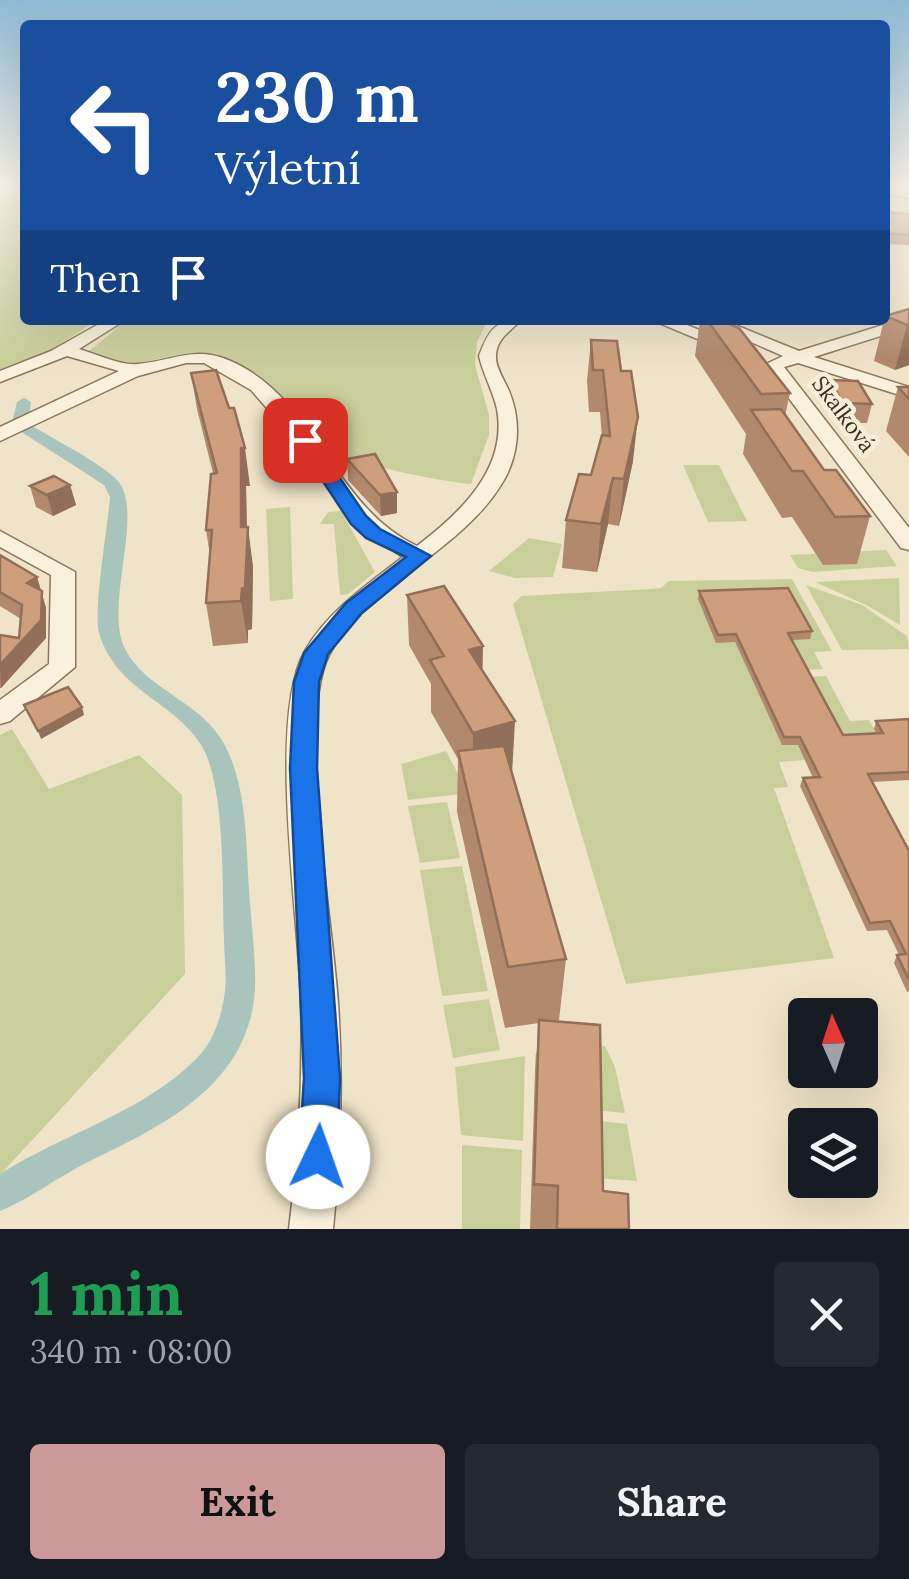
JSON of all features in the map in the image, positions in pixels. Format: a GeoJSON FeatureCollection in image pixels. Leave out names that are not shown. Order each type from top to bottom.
{"type":"FeatureCollection","features":[{"type":"Feature","properties":{"kind":"street","name":"Skalková"},"geometry":{"type":"LineString","coordinates":[[773,365],[909,322]]}},
{"type":"Feature","properties":{"kind":"street"},"geometry":{"type":"LineString","coordinates":[[0,377],[66,351],[109,325]]}},
{"type":"Feature","properties":{"kind":"street"},"geometry":{"type":"LineString","coordinates":[[311,1229],[322,1078],[304,768],[306,682],[316,653],[354,608],[474,508],[501,466],[508,437],[508,413],[487,356],[495,334],[507,325]]}},
{"type":"Feature","properties":{"kind":"street","name":"Skalková"},"geometry":{"type":"LineString","coordinates":[[680,325],[773,365],[909,543]]}},
{"type":"Feature","properties":{"kind":"street"},"geometry":{"type":"LineString","coordinates":[[722,325],[835,372],[909,393]]}},
{"type":"Feature","properties":{"kind":"street"},"geometry":{"type":"LineString","coordinates":[[66,351],[139,371]]}},
{"type":"Feature","properties":{"kind":"street"},"geometry":{"type":"LineString","coordinates":[[8,431],[139,371],[175,358],[203,358],[260,388],[305,440],[358,520],[373,533],[420,556]]}},
{"type":"Feature","properties":{"kind":"street"},"geometry":{"type":"LineString","coordinates":[[0,538],[64,572],[62,666],[0,714]]}},
{"type":"Feature","properties":{"kind":"green space"},"geometry":{"type":"Polygon","coordinates":[[[0,243],[20,243],[20,325],[89,325],[45,354],[0,371],[0,243]]]}},
{"type":"Feature","properties":{"kind":"green space"},"geometry":{"type":"Polygon","coordinates":[[[121,325],[486,325],[477,342],[475,365],[489,415],[489,435],[471,484],[393,470],[321,446],[274,393],[215,358],[184,354],[122,364],[89,351],[121,325]]]}},
{"type":"Feature","properties":{"kind":"green space"},"geometry":{"type":"Polygon","coordinates":[[[683,465],[719,465],[747,521],[708,522],[683,465]]]}},
{"type":"Feature","properties":{"kind":"green space"},"geometry":{"type":"Polygon","coordinates":[[[290,507],[293,599],[270,601],[266,509],[290,507]]]}},
{"type":"Feature","properties":{"kind":"green space"},"geometry":{"type":"Polygon","coordinates":[[[341,511],[375,572],[348,594],[340,595],[334,524],[320,524],[328,512],[341,511]]]}},
{"type":"Feature","properties":{"kind":"green space"},"geometry":{"type":"Polygon","coordinates":[[[529,538],[562,544],[553,577],[515,578],[489,571],[529,538]]]}},
{"type":"Feature","properties":{"kind":"green space"},"geometry":{"type":"Polygon","coordinates":[[[886,550],[897,566],[813,572],[798,568],[790,555],[886,550]]]}},
{"type":"Feature","properties":{"kind":"green space"},"geometry":{"type":"Polygon","coordinates":[[[899,578],[900,625],[815,582],[899,578]]]}},
{"type":"Feature","properties":{"kind":"green space"},"geometry":{"type":"Polygon","coordinates":[[[792,579],[832,651],[814,652],[823,669],[802,670],[787,640],[810,638],[735,642],[782,745],[798,745],[805,760],[779,762],[788,787],[774,788],[834,958],[626,984],[513,604],[522,596],[661,588],[669,581],[792,579]]]}},
{"type":"Feature","properties":{"kind":"green space"},"geometry":{"type":"Polygon","coordinates":[[[806,585],[862,605],[907,636],[909,649],[842,650],[806,585]]]}},
{"type":"Feature","properties":{"kind":"green space"},"geometry":{"type":"Polygon","coordinates":[[[826,676],[850,721],[869,720],[881,741],[840,743],[805,677],[826,676]]]}},
{"type":"Feature","properties":{"kind":"green space"},"geometry":{"type":"Polygon","coordinates":[[[12,729],[49,789],[139,755],[182,795],[185,974],[0,1175],[0,735],[12,729]]]}},
{"type":"Feature","properties":{"kind":"green space"},"geometry":{"type":"Polygon","coordinates":[[[446,751],[465,787],[461,794],[408,800],[401,764],[446,751]]]}},
{"type":"Feature","properties":{"kind":"green space"},"geometry":{"type":"Polygon","coordinates":[[[447,802],[460,858],[420,863],[408,806],[447,802]]]}},
{"type":"Feature","properties":{"kind":"green space"},"geometry":{"type":"Polygon","coordinates":[[[462,866],[488,991],[442,996],[420,870],[462,866]]]}},
{"type":"Feature","properties":{"kind":"green space"},"geometry":{"type":"Polygon","coordinates":[[[489,999],[500,1050],[453,1058],[443,1005],[489,999]]]}},
{"type":"Feature","properties":{"kind":"green space"},"geometry":{"type":"Polygon","coordinates":[[[605,1046],[615,1067],[625,1113],[593,1110],[535,1071],[535,1055],[605,1046]]]}},
{"type":"Feature","properties":{"kind":"green space"},"geometry":{"type":"Polygon","coordinates":[[[525,1056],[523,1141],[461,1135],[455,1067],[525,1056]]]}},
{"type":"Feature","properties":{"kind":"green space"},"geometry":{"type":"Polygon","coordinates":[[[593,1120],[627,1124],[637,1181],[594,1178],[593,1120]]]}},
{"type":"Feature","properties":{"kind":"green space"},"geometry":{"type":"Polygon","coordinates":[[[462,1145],[522,1150],[520,1229],[462,1229],[462,1145]]]}},
{"type":"Feature","properties":{"kind":"building"},"geometry":{"type":"Polygon","coordinates":[[[909,309],[909,324],[890,318],[890,315],[909,309]]]}},
{"type":"Feature","properties":{"kind":"building"},"geometry":{"type":"Polygon","coordinates":[[[711,325],[739,328],[790,393],[761,394],[711,325]]]}},
{"type":"Feature","properties":{"kind":"building"},"geometry":{"type":"Polygon","coordinates":[[[591,340],[617,341],[621,371],[631,371],[638,417],[624,479],[613,478],[601,524],[566,520],[579,474],[591,475],[602,435],[610,436],[603,370],[593,370],[591,340]]]}},
{"type":"Feature","properties":{"kind":"building"},"geometry":{"type":"Polygon","coordinates":[[[216,370],[229,408],[234,408],[245,448],[241,448],[241,527],[248,527],[241,601],[206,603],[212,530],[206,530],[211,474],[217,473],[191,373],[216,370]]]}},
{"type":"Feature","properties":{"kind":"building"},"geometry":{"type":"Polygon","coordinates":[[[830,380],[858,381],[872,404],[843,403],[830,380]]]}},
{"type":"Feature","properties":{"kind":"building"},"geometry":{"type":"Polygon","coordinates":[[[898,387],[909,387],[909,399],[898,387]]]}},
{"type":"Feature","properties":{"kind":"building"},"geometry":{"type":"Polygon","coordinates":[[[781,409],[824,470],[836,470],[870,516],[835,517],[803,471],[792,471],[751,410],[781,409]]]}},
{"type":"Feature","properties":{"kind":"building"},"geometry":{"type":"Polygon","coordinates":[[[375,454],[397,492],[380,495],[347,459],[375,454]]]}},
{"type":"Feature","properties":{"kind":"building"},"geometry":{"type":"Polygon","coordinates":[[[54,476],[70,485],[47,495],[30,486],[54,476]]]}},
{"type":"Feature","properties":{"kind":"building"},"geometry":{"type":"Polygon","coordinates":[[[0,555],[37,577],[27,583],[42,591],[41,620],[0,665],[0,635],[19,638],[22,605],[0,592],[0,555]]]}},
{"type":"Feature","properties":{"kind":"building"},"geometry":{"type":"Polygon","coordinates":[[[444,586],[483,646],[469,650],[515,721],[473,733],[430,660],[444,656],[407,595],[444,586]]]}},
{"type":"Feature","properties":{"kind":"building"},"geometry":{"type":"Polygon","coordinates":[[[788,588],[812,631],[788,633],[843,735],[883,733],[876,721],[909,719],[909,772],[868,774],[909,851],[909,980],[897,955],[906,954],[890,921],[870,923],[803,778],[820,777],[800,737],[784,737],[736,634],[718,635],[699,591],[788,588]]]}},
{"type":"Feature","properties":{"kind":"building"},"geometry":{"type":"Polygon","coordinates":[[[68,687],[82,707],[38,731],[24,705],[68,687]]]}},
{"type":"Feature","properties":{"kind":"building"},"geometry":{"type":"Polygon","coordinates":[[[504,746],[566,959],[508,967],[458,751],[504,746]]]}},
{"type":"Feature","properties":{"kind":"building"},"geometry":{"type":"Polygon","coordinates":[[[539,1020],[600,1025],[603,1191],[628,1194],[629,1229],[557,1229],[558,1186],[534,1184],[539,1020]]]}},
{"type":"Feature","properties":{"kind":"waterway"},"geometry":{"type":"LineString","coordinates":[[0,1194],[34,1172],[148,1116],[183,1093],[211,1066],[231,1032],[240,989],[231,825],[221,764],[213,744],[200,728],[139,680],[115,649],[107,627],[119,497],[110,482],[28,430],[21,419],[24,402]]}},
{"type":"Feature","properties":{"kind":"route"},"geometry":{"type":"LineString","coordinates":[[305,440],[358,520],[373,533],[420,556],[354,608],[316,653],[306,682],[304,768],[322,1078],[318,1157]]}}]}
